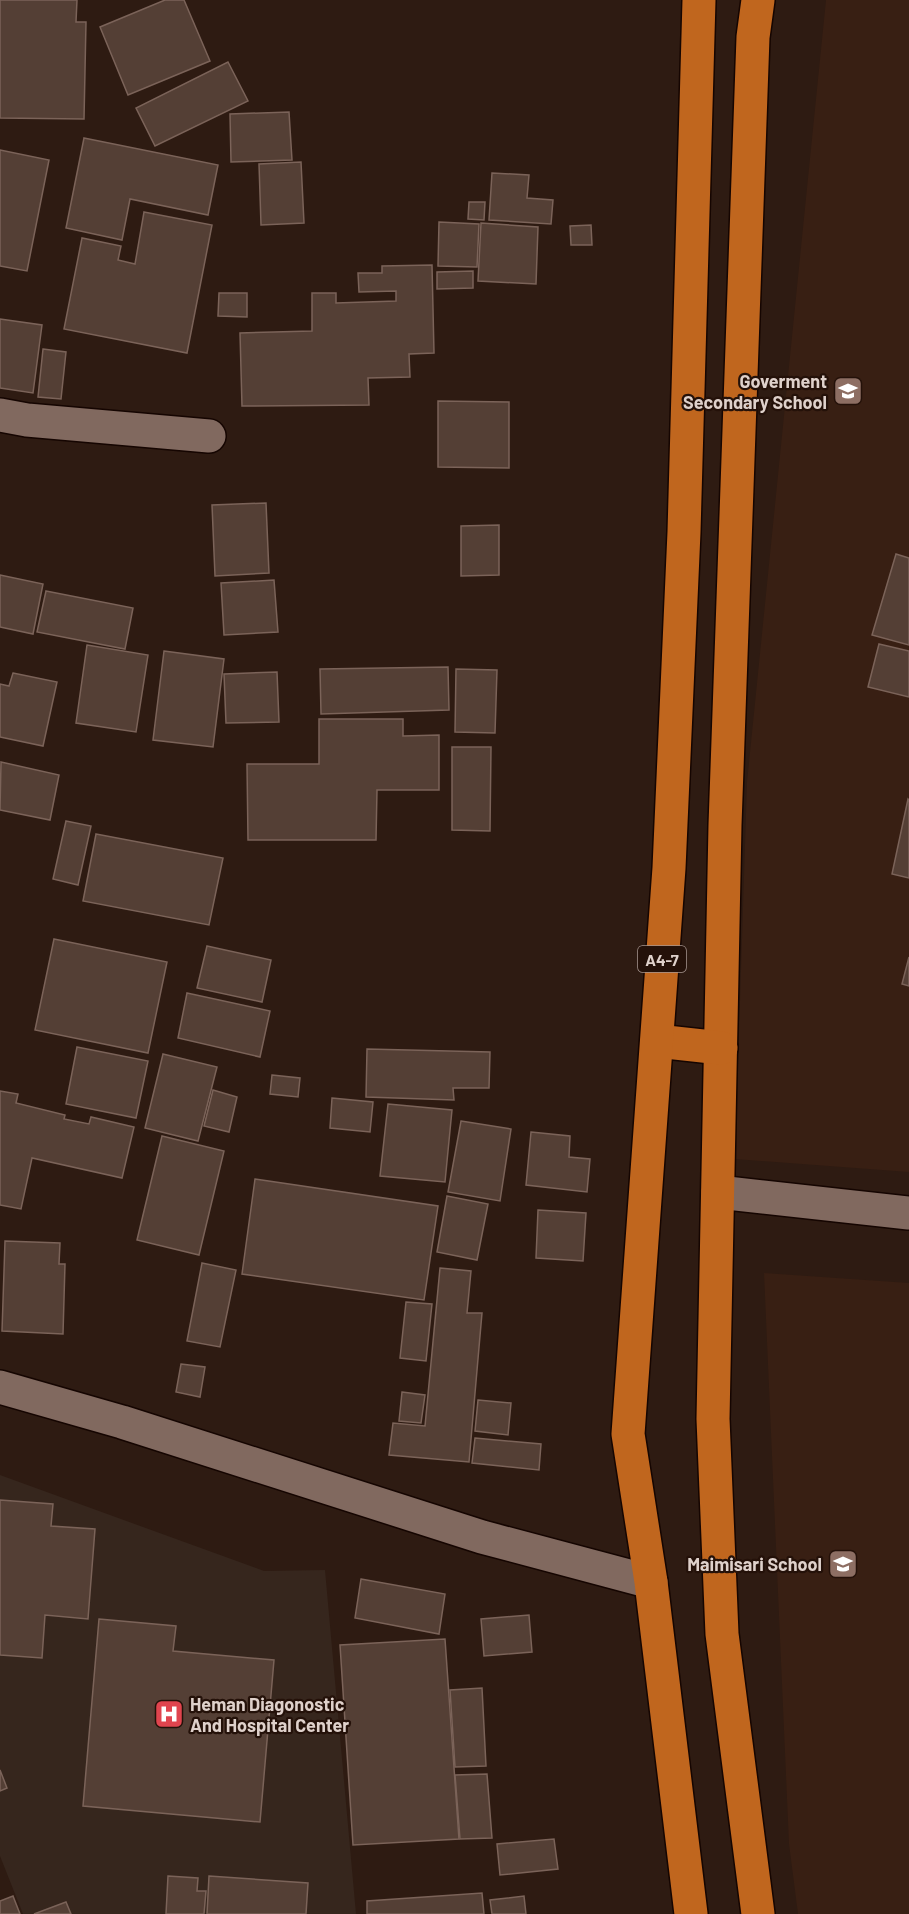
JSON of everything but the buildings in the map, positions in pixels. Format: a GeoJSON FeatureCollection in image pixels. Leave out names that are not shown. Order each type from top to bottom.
{"type":"FeatureCollection","features":[{"type":"Feature","properties":{"kind":"highway","name":"A4-7"},"geometry":{"type":"LineString","coordinates":[[691,1914],[651,1582],[628,1434],[669,868],[684,532],[699,0]]}},
{"type":"Feature","properties":{"kind":"highway"},"geometry":{"type":"LineString","coordinates":[[758,0],[753,38],[725,825],[713,1419],[722,1634],[758,1914]]}},
{"type":"Feature","properties":{"kind":"highway"},"geometry":{"type":"LineString","coordinates":[[657,1041],[721,1048]]}},
{"type":"Feature","properties":{"kind":"street"},"geometry":{"type":"LineString","coordinates":[[0,415],[27,420],[209,435]]}},
{"type":"Feature","properties":{"kind":"street"},"geometry":{"type":"LineString","coordinates":[[718,1192],[909,1213]]}},
{"type":"Feature","properties":{"kind":"street"},"geometry":{"type":"LineString","coordinates":[[0,1387],[122,1422],[482,1537],[651,1582]]}},
{"type":"Feature","properties":{"kind":"shaded area","name":"Goverment Secondary School"},"geometry":{"type":"Polygon","coordinates":[[[826,0],[909,0],[909,1172],[735,1159],[747,782],[826,0]]]}},
{"type":"Feature","properties":{"kind":"shaded area","name":"Maimisari School"},"geometry":{"type":"Polygon","coordinates":[[[764,1273],[909,1283],[909,1914],[798,1914],[789,1844],[764,1273]]]}},
{"type":"Feature","properties":{"kind":"shaded area","name":"Heman Diagonostic And Hospital Center"},"geometry":{"type":"Polygon","coordinates":[[[0,1475],[264,1571],[325,1570],[356,1914],[23,1914],[0,1856],[0,1475]]]}},
{"type":"Feature","properties":{"kind":"place","name":"Goverment Secondary School"},"geometry":{"type":"Point","coordinates":[848,391]}},
{"type":"Feature","properties":{"kind":"place","name":"Maimisari School"},"geometry":{"type":"Point","coordinates":[843,1564]}},
{"type":"Feature","properties":{"kind":"place","name":"Heman Diagonostic And Hospital Center"},"geometry":{"type":"Point","coordinates":[169,1714]}}]}
